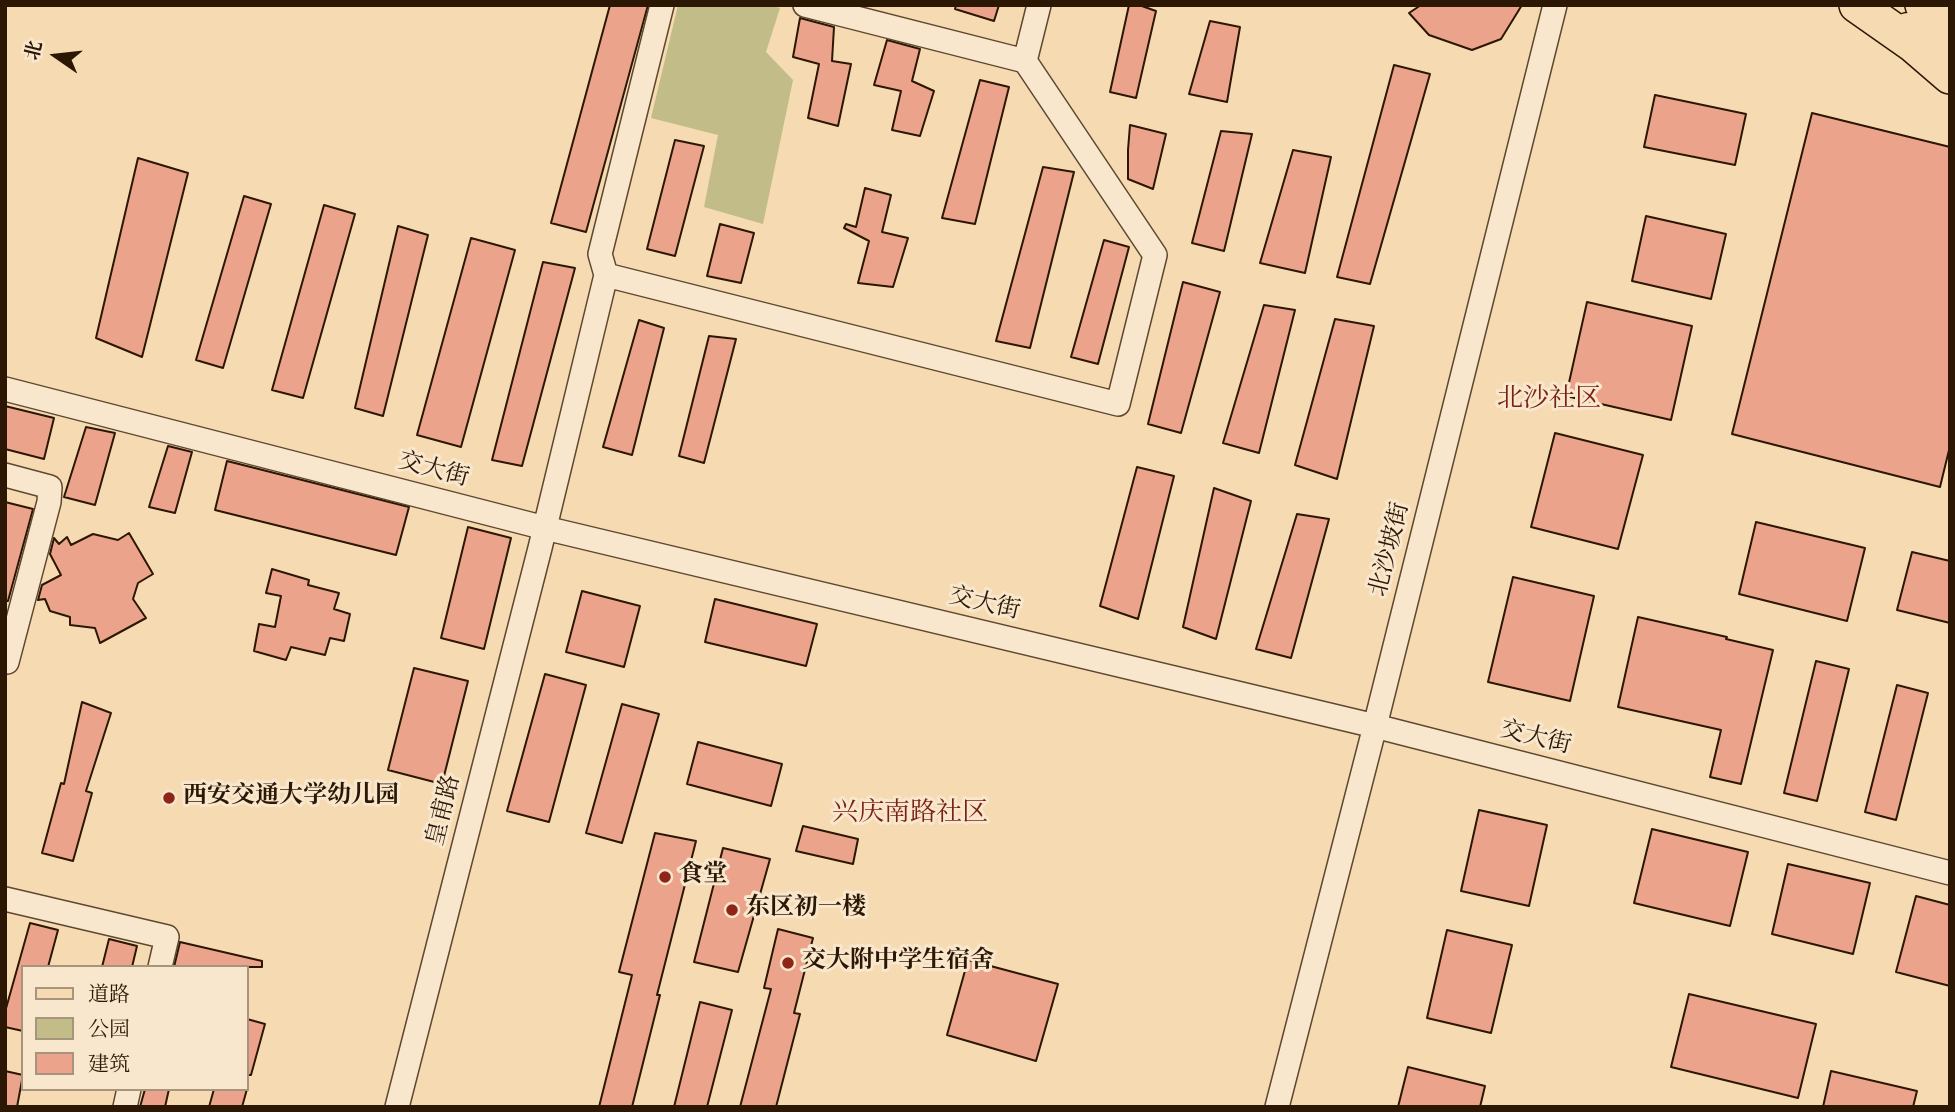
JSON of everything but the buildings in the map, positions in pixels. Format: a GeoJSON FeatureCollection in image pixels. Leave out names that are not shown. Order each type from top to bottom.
{"type":"FeatureCollection","features":[{"type":"Feature","properties":{"kind":"highway"},"geometry":{"type":"LineString","coordinates":[[1859,5],[1914,45],[1950,76]]}},
{"type":"Feature","properties":{"kind":"highway"},"geometry":{"type":"LineString","coordinates":[[1923,5],[1950,25]]}},
{"type":"Feature","properties":{"kind":"main road"},"geometry":{"type":"LineString","coordinates":[[1859,5],[1872,9],[1950,51]]}},
{"type":"Feature","properties":{"kind":"street","name":"皇甫路"},"geometry":{"type":"LineString","coordinates":[[397,1107],[545,528],[606,275],[600,254],[662,5]]}},
{"type":"Feature","properties":{"kind":"street"},"geometry":{"type":"LineString","coordinates":[[606,275],[1118,404],[1155,255],[1024,61],[804,5]]}},
{"type":"Feature","properties":{"kind":"street"},"geometry":{"type":"LineString","coordinates":[[1024,61],[1039,5]]}},
{"type":"Feature","properties":{"kind":"street","name":"北沙坡街"},"geometry":{"type":"LineString","coordinates":[[1277,1107],[1555,5]]}},
{"type":"Feature","properties":{"kind":"street","name":"交大街"},"geometry":{"type":"LineString","coordinates":[[5,389],[545,528],[1375,726],[1950,873]]}},
{"type":"Feature","properties":{"kind":"street"},"geometry":{"type":"LineString","coordinates":[[5,475],[50,486],[20,618],[7,662],[5,661]]}},
{"type":"Feature","properties":{"kind":"street"},"geometry":{"type":"LineString","coordinates":[[5,899],[167,937],[160,965]]}},
{"type":"Feature","properties":{"kind":"green space"},"geometry":{"type":"Polygon","coordinates":[[[678,5],[768,5],[780,8],[766,52],[793,80],[763,224],[704,207],[718,135],[651,118],[678,5]]]}},
{"type":"Feature","properties":{"kind":"place","name":"西安交通大学幼儿园"},"geometry":{"type":"Point","coordinates":[169,798]}},
{"type":"Feature","properties":{"kind":"place","name":"食堂"},"geometry":{"type":"Point","coordinates":[665,877]}},
{"type":"Feature","properties":{"kind":"place","name":"东区初一楼"},"geometry":{"type":"Point","coordinates":[732,910]}},
{"type":"Feature","properties":{"kind":"place","name":"交大附中学生宿舍"},"geometry":{"type":"Point","coordinates":[788,963]}},
{"type":"Feature","properties":{"kind":"district","name":"北沙社区"},"geometry":{"type":"Point","coordinates":[1549,402]}},
{"type":"Feature","properties":{"kind":"district","name":"兴庆南路社区"},"geometry":{"type":"Point","coordinates":[910,816]}}]}
